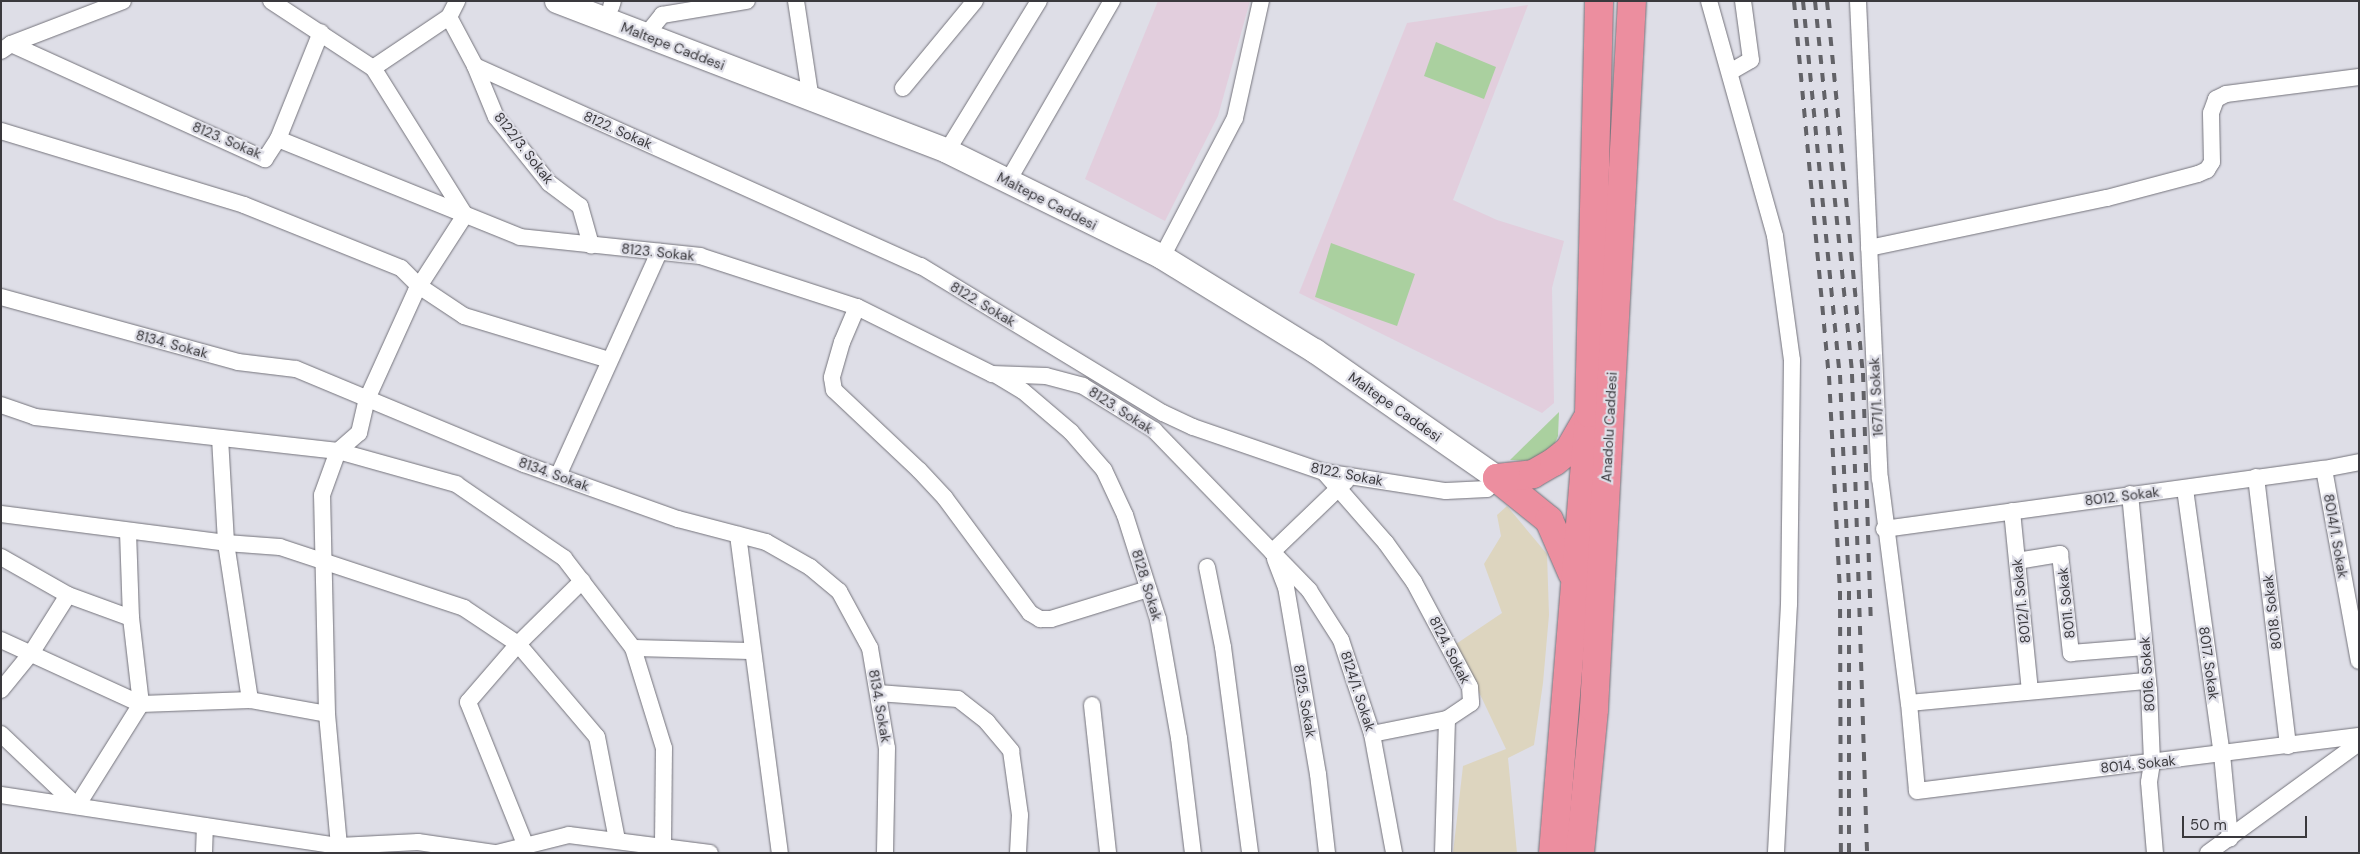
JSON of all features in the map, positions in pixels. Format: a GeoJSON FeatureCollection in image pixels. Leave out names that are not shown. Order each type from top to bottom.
{"type":"FeatureCollection","features":[{"type":"Feature","properties":{"kind":"highway","name":"Anadolu Caddesi"},"geometry":{"type":"LineString","coordinates":[[1580,853],[1594,709],[1590,528],[1590,413],[1599,1]]}},
{"type":"Feature","properties":{"kind":"highway","name":"Anadolu Caddesi"},"geometry":{"type":"LineString","coordinates":[[1553,853],[1574,576],[1590,528],[1632,1]]}},
{"type":"Feature","properties":{"kind":"highway"},"geometry":{"type":"LineString","coordinates":[[1497,478],[1533,474],[1554,462],[1569,450],[1590,413]]}},
{"type":"Feature","properties":{"kind":"highway"},"geometry":{"type":"LineString","coordinates":[[1497,478],[1548,520],[1574,576]]}},
{"type":"Feature","properties":{"kind":"highway"},"geometry":{"type":"LineString","coordinates":[[1548,520],[1590,528]]}},
{"type":"Feature","properties":{"kind":"street"},"geometry":{"type":"LineString","coordinates":[[6,48],[124,1]]}},
{"type":"Feature","properties":{"kind":"street"},"geometry":{"type":"LineString","coordinates":[[271,1],[321,32],[373,68],[465,215],[419,286],[367,399],[359,433],[338,451],[322,496],[327,714],[339,846]]}},
{"type":"Feature","properties":{"kind":"street"},"geometry":{"type":"LineString","coordinates":[[373,68],[449,17],[457,1]]}},
{"type":"Feature","properties":{"kind":"street","name":"Maltepe Caddesi"},"geometry":{"type":"LineString","coordinates":[[557,1],[811,100],[947,150],[1162,257],[1315,352],[1497,478]]}},
{"type":"Feature","properties":{"kind":"street"},"geometry":{"type":"LineString","coordinates":[[646,35],[662,15],[747,1]]}},
{"type":"Feature","properties":{"kind":"street"},"geometry":{"type":"LineString","coordinates":[[796,1],[811,100]]}},
{"type":"Feature","properties":{"kind":"street"},"geometry":{"type":"LineString","coordinates":[[903,88],[974,1]]}},
{"type":"Feature","properties":{"kind":"street"},"geometry":{"type":"LineString","coordinates":[[947,150],[1039,1]]}},
{"type":"Feature","properties":{"kind":"street"},"geometry":{"type":"LineString","coordinates":[[1008,181],[1112,1]]}},
{"type":"Feature","properties":{"kind":"street"},"geometry":{"type":"LineString","coordinates":[[1162,257],[1235,118],[1261,1]]}},
{"type":"Feature","properties":{"kind":"street"},"geometry":{"type":"LineString","coordinates":[[1709,1],[1775,236],[1792,360],[1789,604],[1776,853]]}},
{"type":"Feature","properties":{"kind":"street"},"geometry":{"type":"LineString","coordinates":[[1730,72],[1751,60],[1744,1]]}},
{"type":"Feature","properties":{"kind":"street","name":"1671/1. Sokak"},"geometry":{"type":"LineString","coordinates":[[1858,1],[1884,529],[1909,703],[1917,791]]}},
{"type":"Feature","properties":{"kind":"street","name":"8122/3. Sokak"},"geometry":{"type":"LineString","coordinates":[[449,17],[475,66],[496,117],[548,183],[580,206],[591,245]]}},
{"type":"Feature","properties":{"kind":"street"},"geometry":{"type":"LineString","coordinates":[[278,139],[321,32]]}},
{"type":"Feature","properties":{"kind":"street","name":"8123. Sokak"},"geometry":{"type":"LineString","coordinates":[[6,48],[265,159],[278,139],[520,237],[700,256],[857,307],[992,374],[1046,376],[1083,386],[1154,430],[1272,552]]}},
{"type":"Feature","properties":{"kind":"street","name":"8122. Sokak"},"geometry":{"type":"LineString","coordinates":[[475,66],[921,266],[1163,413],[1193,427],[1324,472],[1446,491],[1487,488],[1497,478]]}},
{"type":"Feature","properties":{"kind":"street"},"geometry":{"type":"LineString","coordinates":[[1869,248],[2106,198],[2198,174],[2207,170],[2212,162],[2211,113],[2216,99],[2226,94],[2359,77]]}},
{"type":"Feature","properties":{"kind":"street"},"geometry":{"type":"LineString","coordinates":[[1,131],[244,205],[402,268],[419,286],[464,316],[609,360]]}},
{"type":"Feature","properties":{"kind":"street"},"geometry":{"type":"LineString","coordinates":[[558,476],[659,252]]}},
{"type":"Feature","properties":{"kind":"street","name":"8134. Sokak"},"geometry":{"type":"LineString","coordinates":[[1,297],[238,362],[296,369],[558,476],[678,519],[766,542],[810,567],[839,592],[870,648],[887,748],[885,853]]}},
{"type":"Feature","properties":{"kind":"street"},"geometry":{"type":"LineString","coordinates":[[857,307],[842,342],[832,378],[834,390],[919,470],[945,498],[1030,613],[1040,619],[1051,618],[1148,588]]}},
{"type":"Feature","properties":{"kind":"street","name":"8128. Sokak"},"geometry":{"type":"LineString","coordinates":[[992,374],[1023,391],[1071,432],[1104,470],[1126,515],[1158,619],[1179,738],[1193,853]]}},
{"type":"Feature","properties":{"kind":"street"},"geometry":{"type":"LineString","coordinates":[[1,405],[35,417],[338,451],[456,484],[564,558],[633,648],[664,748],[664,846]]}},
{"type":"Feature","properties":{"kind":"street"},"geometry":{"type":"LineString","coordinates":[[1154,430],[1193,427]]}},
{"type":"Feature","properties":{"kind":"street"},"geometry":{"type":"LineString","coordinates":[[220,438],[226,543],[250,700]]}},
{"type":"Feature","properties":{"kind":"street","name":"8012. Sokak"},"geometry":{"type":"LineString","coordinates":[[1884,529],[2256,477],[2324,470],[2359,462]]}},
{"type":"Feature","properties":{"kind":"street","name":"8014/1. Sokak"},"geometry":{"type":"LineString","coordinates":[[2324,470],[2359,661]]}},
{"type":"Feature","properties":{"kind":"street","name":"8124. Sokak"},"geometry":{"type":"LineString","coordinates":[[1324,472],[1386,543],[1414,582],[1470,687],[1471,704],[1447,719]]}},
{"type":"Feature","properties":{"kind":"street"},"geometry":{"type":"LineString","coordinates":[[1272,552],[1352,476]]}},
{"type":"Feature","properties":{"kind":"street","name":"8018. Sokak"},"geometry":{"type":"LineString","coordinates":[[2256,477],[2288,746]]}},
{"type":"Feature","properties":{"kind":"street","name":"8017. Sokak"},"geometry":{"type":"LineString","coordinates":[[2185,488],[2222,754],[2230,839]]}},
{"type":"Feature","properties":{"kind":"street","name":"8016. Sokak"},"geometry":{"type":"LineString","coordinates":[[2130,494],[2148,681],[2152,763],[2149,782],[2155,853]]}},
{"type":"Feature","properties":{"kind":"street","name":"8012/1. Sokak"},"geometry":{"type":"LineString","coordinates":[[2012,511],[2030,691]]}},
{"type":"Feature","properties":{"kind":"street"},"geometry":{"type":"LineString","coordinates":[[1,514],[226,543],[280,547],[464,608],[518,644],[597,737],[616,840]]}},
{"type":"Feature","properties":{"kind":"street"},"geometry":{"type":"LineString","coordinates":[[77,806],[141,704],[131,618],[128,531]]}},
{"type":"Feature","properties":{"kind":"street"},"geometry":{"type":"LineString","coordinates":[[738,535],[780,853]]}},
{"type":"Feature","properties":{"kind":"street","name":"8124/1. Sokak"},"geometry":{"type":"LineString","coordinates":[[1272,552],[1309,590],[1342,640],[1372,734],[1394,853]]}},
{"type":"Feature","properties":{"kind":"street","name":"8125. Sokak"},"geometry":{"type":"LineString","coordinates":[[1272,552],[1286,587],[1318,774],[1326,853]]}},
{"type":"Feature","properties":{"kind":"street","name":"8011. Sokak"},"geometry":{"type":"LineString","coordinates":[[2017,561],[2060,554],[2071,653],[2145,647]]}},
{"type":"Feature","properties":{"kind":"street"},"geometry":{"type":"LineString","coordinates":[[1,557],[68,595],[131,618]]}},
{"type":"Feature","properties":{"kind":"street"},"geometry":{"type":"LineString","coordinates":[[1207,567],[1223,647],[1250,853]]}},
{"type":"Feature","properties":{"kind":"street"},"geometry":{"type":"LineString","coordinates":[[525,844],[468,702],[518,644],[582,581]]}},
{"type":"Feature","properties":{"kind":"street"},"geometry":{"type":"LineString","coordinates":[[1,690],[32,652],[68,595]]}},
{"type":"Feature","properties":{"kind":"street"},"geometry":{"type":"LineString","coordinates":[[1,640],[32,652],[141,704],[250,700],[327,714]]}},
{"type":"Feature","properties":{"kind":"street"},"geometry":{"type":"LineString","coordinates":[[633,648],[752,651]]}},
{"type":"Feature","properties":{"kind":"street"},"geometry":{"type":"LineString","coordinates":[[1909,703],[2148,681]]}},
{"type":"Feature","properties":{"kind":"street"},"geometry":{"type":"LineString","coordinates":[[878,694],[958,699],[987,722],[1011,751],[1020,815],[1018,853]]}},
{"type":"Feature","properties":{"kind":"street"},"geometry":{"type":"LineString","coordinates":[[1092,705],[1108,853]]}},
{"type":"Feature","properties":{"kind":"street"},"geometry":{"type":"LineString","coordinates":[[1372,734],[1447,719],[1443,853]]}},
{"type":"Feature","properties":{"kind":"street"},"geometry":{"type":"LineString","coordinates":[[1,734],[77,806]]}},
{"type":"Feature","properties":{"kind":"street","name":"8014. Sokak"},"geometry":{"type":"LineString","coordinates":[[1917,791],[2359,736]]}},
{"type":"Feature","properties":{"kind":"street"},"geometry":{"type":"LineString","coordinates":[[2208,853],[2230,839],[2359,743]]}},
{"type":"Feature","properties":{"kind":"street"},"geometry":{"type":"LineString","coordinates":[[1,795],[339,846],[418,842],[495,853],[525,844],[569,835],[710,853]]}},
{"type":"Feature","properties":{"kind":"street"},"geometry":{"type":"LineString","coordinates":[[204,853],[205,826]]}},
{"type":"Feature","properties":{"kind":"shaded area"},"geometry":{"type":"Polygon","coordinates":[[[1158,1],[1250,1],[1218,116],[1165,221],[1085,179],[1158,1]]]}},
{"type":"Feature","properties":{"kind":"shaded area"},"geometry":{"type":"Polygon","coordinates":[[[1528,5],[1453,200],[1497,220],[1564,241],[1552,288],[1554,403],[1542,413],[1299,293],[1407,23],[1528,5]]]}},
{"type":"Feature","properties":{"kind":"shaded area"},"geometry":{"type":"Polygon","coordinates":[[[1507,506],[1547,554],[1549,615],[1543,683],[1534,745],[1508,758],[1517,853],[1453,853],[1463,766],[1506,749],[1456,644],[1502,613],[1484,564],[1501,536],[1497,515],[1507,506]]]}},
{"type":"Feature","properties":{"kind":"green space"},"geometry":{"type":"Polygon","coordinates":[[[1436,42],[1496,67],[1484,99],[1424,76],[1436,42]]]}},
{"type":"Feature","properties":{"kind":"green space"},"geometry":{"type":"Polygon","coordinates":[[[1331,243],[1415,274],[1397,326],[1315,297],[1331,243]]]}},
{"type":"Feature","properties":{"kind":"green space"},"geometry":{"type":"Polygon","coordinates":[[[1559,412],[1558,436],[1554,445],[1535,461],[1510,460],[1559,412]]]}},
{"type":"Feature","properties":{"kind":"railway"},"geometry":{"type":"LineString","coordinates":[[1794,1],[1829,376],[1840,591],[1841,853]]}},
{"type":"Feature","properties":{"kind":"railway"},"geometry":{"type":"LineString","coordinates":[[1803,1],[1840,375],[1849,591],[1849,853]]}},
{"type":"Feature","properties":{"kind":"railway"},"geometry":{"type":"LineString","coordinates":[[1815,1],[1852,374],[1867,853]]}},
{"type":"Feature","properties":{"kind":"railway"},"geometry":{"type":"LineString","coordinates":[[1827,1],[1863,373],[1871,625]]}}]}
